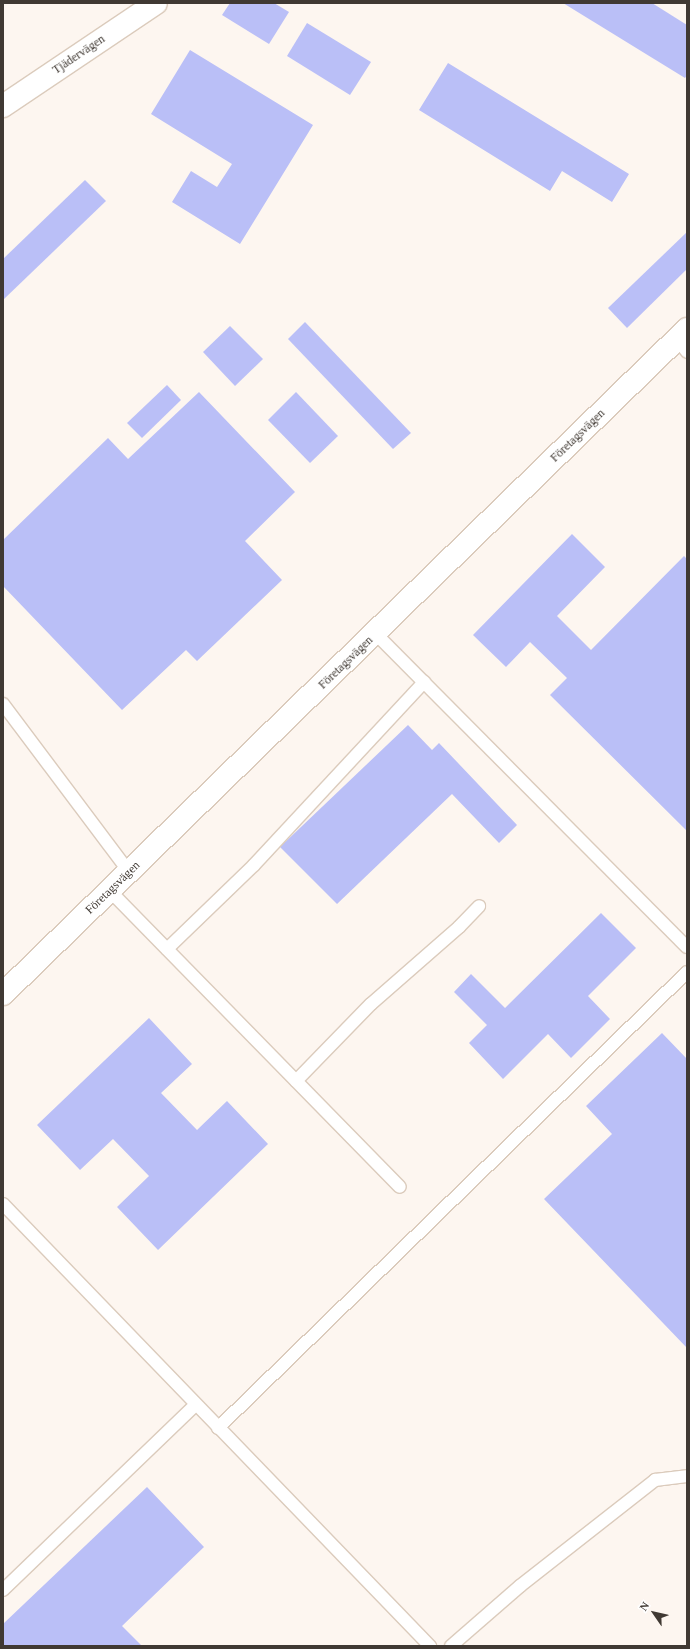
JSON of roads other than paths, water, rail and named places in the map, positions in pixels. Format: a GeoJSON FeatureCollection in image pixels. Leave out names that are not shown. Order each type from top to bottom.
{"type":"FeatureCollection","features":[{"type":"Feature","properties":{"kind":"street","name":"Tjädervägen"},"geometry":{"type":"LineString","coordinates":[[3,106],[156,3]]}},
{"type":"Feature","properties":{"kind":"street","name":"Företagsvägen"},"geometry":{"type":"LineString","coordinates":[[3,994],[376,634],[684,340]]}},
{"type":"Feature","properties":{"kind":"lane"},"geometry":{"type":"LineString","coordinates":[[376,634],[687,947]]}},
{"type":"Feature","properties":{"kind":"lane"},"geometry":{"type":"LineString","coordinates":[[167,949],[254,865],[424,682]]}},
{"type":"Feature","properties":{"kind":"lane"},"geometry":{"type":"LineString","coordinates":[[3,704],[129,872]]}},
{"type":"Feature","properties":{"kind":"lane"},"geometry":{"type":"LineString","coordinates":[[110,891],[400,1187]]}},
{"type":"Feature","properties":{"kind":"lane"},"geometry":{"type":"LineString","coordinates":[[296,1080],[371,1004],[460,927],[479,906]]}},
{"type":"Feature","properties":{"kind":"lane"},"geometry":{"type":"LineString","coordinates":[[218,1428],[687,972]]}},
{"type":"Feature","properties":{"kind":"lane"},"geometry":{"type":"LineString","coordinates":[[3,1204],[195,1405],[430,1646]]}},
{"type":"Feature","properties":{"kind":"lane"},"geometry":{"type":"LineString","coordinates":[[3,1590],[195,1405]]}},
{"type":"Feature","properties":{"kind":"lane"},"geometry":{"type":"LineString","coordinates":[[451,1646],[520,1586],[655,1480],[687,1476]]}}]}
